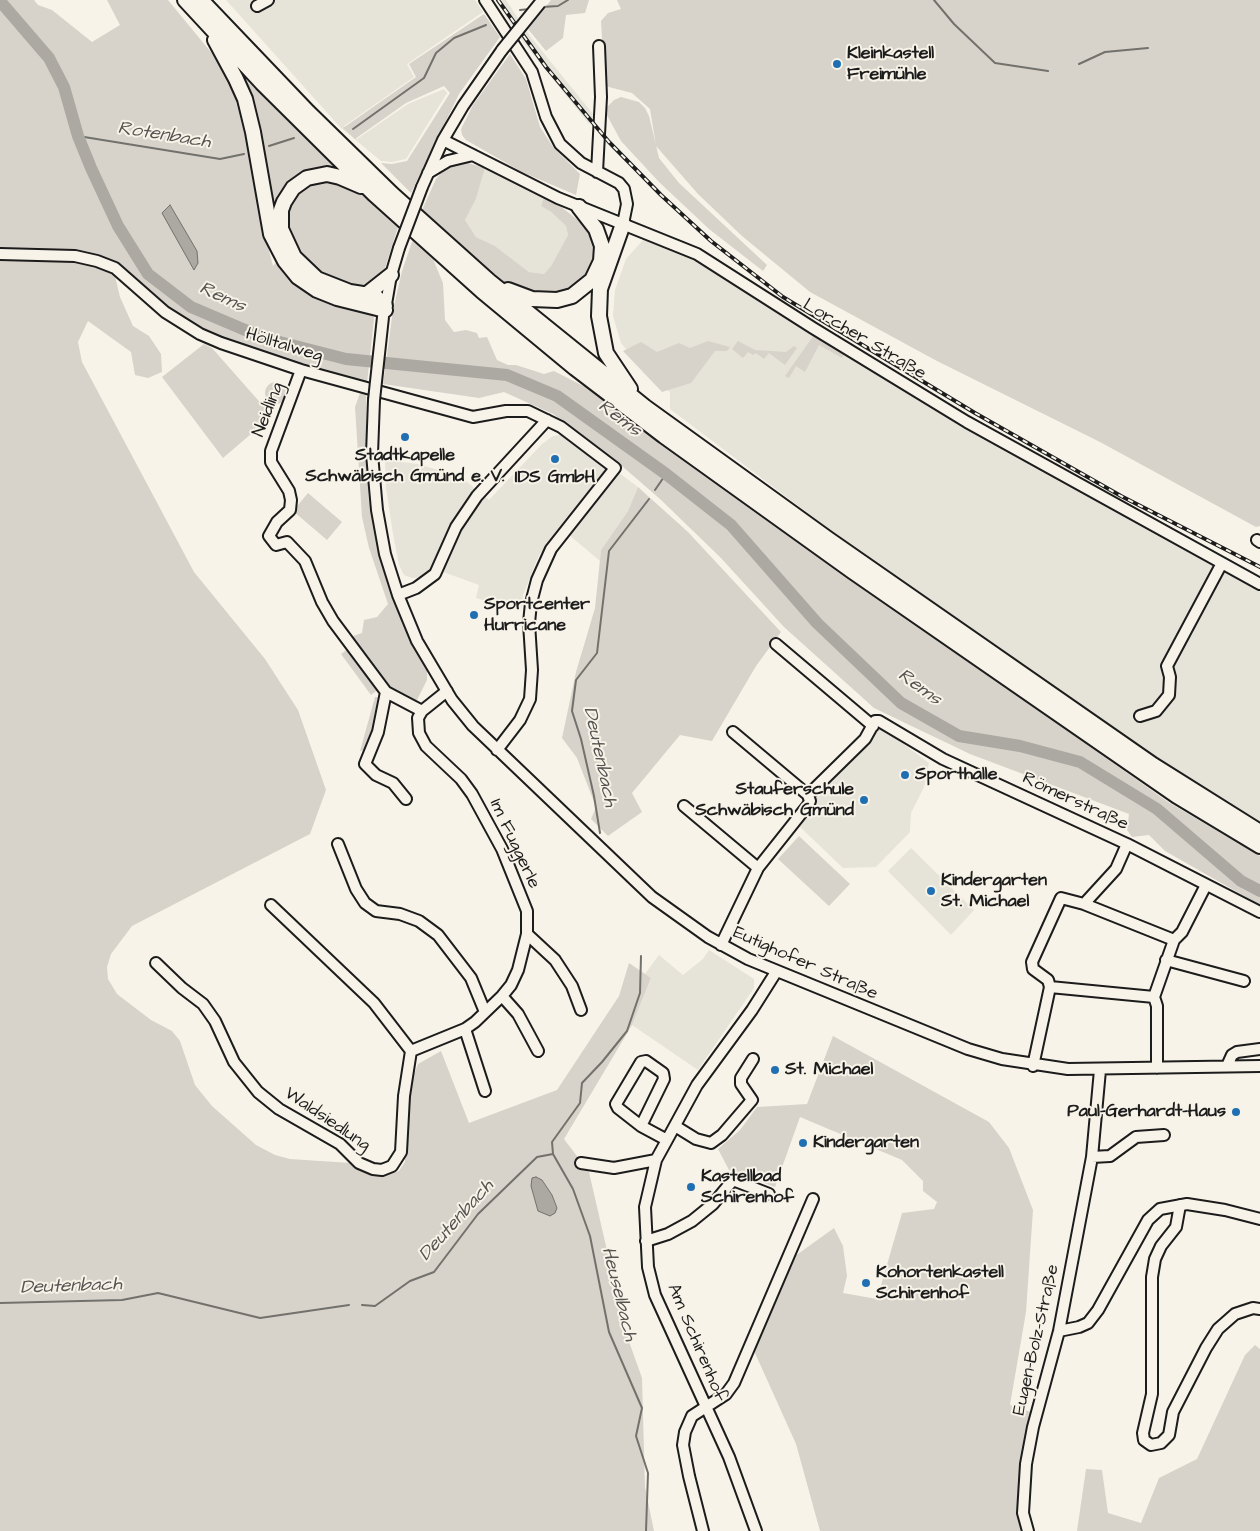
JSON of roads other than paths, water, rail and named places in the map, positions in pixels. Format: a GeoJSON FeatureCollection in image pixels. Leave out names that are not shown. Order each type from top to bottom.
{"type":"FeatureCollection","features":[{"type":"Feature","properties":{"kind":"highway"},"geometry":{"type":"LineString","coordinates":[[185,0],[262,83],[374,194],[540,340],[664,436],[852,571],[1145,775],[1260,846]]}},
{"type":"Feature","properties":{"kind":"highway"},"geometry":{"type":"LineString","coordinates":[[201,0],[343,148],[489,281],[645,407],[828,539],[1145,760],[1260,832]]}},
{"type":"Feature","properties":{"kind":"highway"},"geometry":{"type":"LineString","coordinates":[[203,20],[236,78],[245,99],[252,127],[271,234],[282,256],[298,277],[317,290],[337,298],[384,311]]}},
{"type":"Feature","properties":{"kind":"highway"},"geometry":{"type":"LineString","coordinates":[[374,194],[340,177],[326,174],[313,176],[300,182],[289,194],[281,210],[280,221],[288,248],[307,271],[317,279],[336,288],[379,298],[384,311]]}},
{"type":"Feature","properties":{"kind":"highway"},"geometry":{"type":"LineString","coordinates":[[579,207],[596,229],[602,246],[602,254]]}},
{"type":"Feature","properties":{"kind":"highway"},"geometry":{"type":"LineString","coordinates":[[489,281],[532,299],[548,301],[564,299],[581,291],[592,280],[613,230],[622,224]]}},
{"type":"Feature","properties":{"kind":"highway"},"geometry":{"type":"LineString","coordinates":[[622,224],[600,289],[599,325],[604,346],[611,363],[645,407]]}},
{"type":"Feature","properties":{"kind":"highway"},"geometry":{"type":"LineString","coordinates":[[368,294],[391,275]]}},
{"type":"Feature","properties":{"kind":"street"},"geometry":{"type":"LineString","coordinates":[[257,6],[268,0]]}},
{"type":"Feature","properties":{"kind":"street"},"geometry":{"type":"LineString","coordinates":[[485,0],[532,72],[546,117],[556,138],[569,154],[597,172],[619,183],[624,189],[627,204],[622,224]]}},
{"type":"Feature","properties":{"kind":"street","name":"Eutighofer Straße"},"geometry":{"type":"LineString","coordinates":[[542,1],[480,80],[443,140],[422,187],[399,248],[391,275],[384,311],[374,400],[372,454],[377,510],[385,554],[398,595],[417,641],[447,691],[473,726],[652,897],[721,944],[776,972],[968,1049],[1033,1066],[1100,1070],[1260,1066]]}},
{"type":"Feature","properties":{"kind":"street"},"geometry":{"type":"LineString","coordinates":[[597,172],[602,98],[599,46]]}},
{"type":"Feature","properties":{"kind":"street","name":"Lorcher Straße"},"geometry":{"type":"LineString","coordinates":[[443,140],[579,207],[697,254],[813,328],[967,422],[1260,584]]}},
{"type":"Feature","properties":{"kind":"street"},"geometry":{"type":"LineString","coordinates":[[428,174],[448,161],[473,155]]}},
{"type":"Feature","properties":{"kind":"street","name":"Hölltalweg"},"geometry":{"type":"LineString","coordinates":[[0,254],[75,256],[115,268],[165,312],[200,334],[253,355],[301,370],[473,417],[516,410],[528,411],[577,438],[615,468],[551,549],[537,580],[531,603],[529,623],[532,670],[530,699],[520,720],[497,750]]}},
{"type":"Feature","properties":{"kind":"street","name":"Neidling"},"geometry":{"type":"LineString","coordinates":[[301,370],[274,440],[271,462],[289,491],[291,500],[290,510],[277,522],[269,536],[276,545],[287,542],[305,561],[322,602],[333,621],[386,692]]}},
{"type":"Feature","properties":{"kind":"street"},"geometry":{"type":"LineString","coordinates":[[398,595],[416,588],[435,574],[456,527],[477,496],[547,420]]}},
{"type":"Feature","properties":{"kind":"street"},"geometry":{"type":"LineString","coordinates":[[1140,716],[1156,711],[1169,695],[1170,677],[1167,666],[1222,564]]}},
{"type":"Feature","properties":{"kind":"street","name":"Römerstraße"},"geometry":{"type":"LineString","coordinates":[[776,644],[875,723],[943,759],[1127,844],[1260,912]]}},
{"type":"Feature","properties":{"kind":"street"},"geometry":{"type":"LineString","coordinates":[[406,799],[393,783],[376,775],[365,764],[378,732],[386,692],[422,711],[447,691]]}},
{"type":"Feature","properties":{"kind":"street","name":"Im Fuggerle"},"geometry":{"type":"LineString","coordinates":[[411,1051],[464,1029],[502,996],[511,985],[518,970],[527,934],[526,911],[502,849],[475,799],[461,779],[422,740],[418,726],[422,711]]}},
{"type":"Feature","properties":{"kind":"street"},"geometry":{"type":"LineString","coordinates":[[808,795],[865,739],[875,723]]}},
{"type":"Feature","properties":{"kind":"street"},"geometry":{"type":"LineString","coordinates":[[721,944],[758,868],[810,801],[808,795],[733,732]]}},
{"type":"Feature","properties":{"kind":"street"},"geometry":{"type":"LineString","coordinates":[[684,806],[758,868]]}},
{"type":"Feature","properties":{"kind":"street"},"geometry":{"type":"LineString","coordinates":[[338,844],[356,889],[365,903],[376,911],[400,914],[419,921],[438,935],[471,978],[485,1012]]}},
{"type":"Feature","properties":{"kind":"street"},"geometry":{"type":"LineString","coordinates":[[1084,904],[1116,869],[1127,844]]}},
{"type":"Feature","properties":{"kind":"street"},"geometry":{"type":"LineString","coordinates":[[1157,1068],[1157,1006],[1154,997],[1174,940],[1182,932],[1206,885]]}},
{"type":"Feature","properties":{"kind":"street"},"geometry":{"type":"LineString","coordinates":[[1033,1066],[1050,987],[1048,980],[1034,969],[1032,962],[1061,898],[1084,904],[1174,940]]}},
{"type":"Feature","properties":{"kind":"street"},"geometry":{"type":"LineString","coordinates":[[271,905],[374,1003],[411,1051]]}},
{"type":"Feature","properties":{"kind":"street"},"geometry":{"type":"LineString","coordinates":[[527,934],[555,960],[572,986],[581,1010]]}},
{"type":"Feature","properties":{"kind":"street"},"geometry":{"type":"LineString","coordinates":[[1166,960],[1244,982]]}},
{"type":"Feature","properties":{"kind":"street","name":"Waldsiedlung"},"geometry":{"type":"LineString","coordinates":[[156,964],[203,1004],[215,1021],[234,1062],[258,1092],[279,1109],[340,1144],[359,1163],[373,1169],[382,1170],[392,1166],[398,1160],[401,1152],[401,1135],[411,1051]]}},
{"type":"Feature","properties":{"kind":"street","name":"Am Schirenhof"},"geometry":{"type":"LineString","coordinates":[[756,1531],[746,1501],[706,1406],[655,1295],[648,1266],[645,1207],[656,1160],[674,1126],[698,1086],[752,1010],[776,972]]}},
{"type":"Feature","properties":{"kind":"street"},"geometry":{"type":"LineString","coordinates":[[1050,987],[1154,997]]}},
{"type":"Feature","properties":{"kind":"street"},"geometry":{"type":"LineString","coordinates":[[502,996],[518,1014],[538,1051]]}},
{"type":"Feature","properties":{"kind":"street"},"geometry":{"type":"LineString","coordinates":[[464,1029],[485,1091]]}},
{"type":"Feature","properties":{"kind":"street"},"geometry":{"type":"LineString","coordinates":[[1227,1066],[1232,1055],[1238,1052],[1260,1049]]}},
{"type":"Feature","properties":{"kind":"street"},"geometry":{"type":"LineString","coordinates":[[674,1126],[696,1139],[711,1143],[722,1135],[752,1100],[741,1084],[740,1078],[753,1059]]}},
{"type":"Feature","properties":{"kind":"street"},"geometry":{"type":"LineString","coordinates":[[641,1126],[664,1079],[663,1073],[646,1061],[641,1062],[616,1104],[618,1108],[641,1126],[667,1140]]}},
{"type":"Feature","properties":{"kind":"street","name":"Eugen-Bolz-Straße"},"geometry":{"type":"LineString","coordinates":[[1028,1531],[1023,1513],[1026,1464],[1032,1427],[1059,1330],[1092,1157],[1100,1070]]}},
{"type":"Feature","properties":{"kind":"street"},"geometry":{"type":"LineString","coordinates":[[1092,1157],[1105,1158],[1110,1156],[1136,1137],[1164,1135]]}},
{"type":"Feature","properties":{"kind":"street"},"geometry":{"type":"LineString","coordinates":[[581,1163],[614,1168],[656,1160]]}},
{"type":"Feature","properties":{"kind":"street"},"geometry":{"type":"LineString","coordinates":[[646,1241],[668,1234],[692,1221],[713,1204],[733,1180],[769,1194]]}},
{"type":"Feature","properties":{"kind":"street"},"geometry":{"type":"LineString","coordinates":[[703,1531],[688,1476],[684,1445],[685,1432],[692,1416],[726,1394],[734,1383],[813,1199]]}},
{"type":"Feature","properties":{"kind":"street"},"geometry":{"type":"LineString","coordinates":[[1059,1330],[1079,1328],[1088,1323],[1098,1310],[1148,1220],[1160,1209],[1180,1205],[1225,1210],[1260,1219]]}},
{"type":"Feature","properties":{"kind":"street"},"geometry":{"type":"LineString","coordinates":[[1180,1205],[1176,1227],[1161,1246],[1155,1259],[1152,1278],[1152,1394],[1143,1433],[1144,1440],[1151,1444],[1161,1443],[1169,1436],[1173,1412],[1218,1329],[1235,1314],[1253,1308],[1260,1309]]}},
{"type":"Feature","properties":{"kind":"waterway","name":"Rotenbach"},"geometry":{"type":"LineString","coordinates":[[542,7],[558,6],[568,0]]}},
{"type":"Feature","properties":{"kind":"waterway"},"geometry":{"type":"LineString","coordinates":[[934,0],[954,24],[995,63],[1048,71]]}},
{"type":"Feature","properties":{"kind":"waterway","name":"Rems"},"geometry":{"type":"LineString","coordinates":[[0,1],[49,58],[64,87],[78,136],[91,168],[118,226],[148,274],[191,307],[264,338],[346,359],[507,375],[557,396],[666,474],[731,525],[817,623],[901,703],[959,736],[1020,746],[1080,762],[1157,809],[1241,881],[1260,891]]}},
{"type":"Feature","properties":{"kind":"waterway","name":"Rotenbach"},"geometry":{"type":"LineString","coordinates":[[520,10],[530,9]]}},
{"type":"Feature","properties":{"kind":"waterway","name":"Rotenbach"},"geometry":{"type":"LineString","coordinates":[[353,129],[424,78],[436,53],[454,38],[486,25]]}},
{"type":"Feature","properties":{"kind":"waterway"},"geometry":{"type":"LineString","coordinates":[[1079,64],[1105,52],[1148,48]]}},
{"type":"Feature","properties":{"kind":"waterway","name":"Rotenbach"},"geometry":{"type":"LineString","coordinates":[[78,136],[220,159],[244,154]]}},
{"type":"Feature","properties":{"kind":"waterway","name":"Rotenbach"},"geometry":{"type":"LineString","coordinates":[[269,146],[294,138]]}},
{"type":"Feature","properties":{"kind":"waterway","name":"Deutenbach"},"geometry":{"type":"LineString","coordinates":[[655,490],[666,474]]}},
{"type":"Feature","properties":{"kind":"waterway","name":"Deutenbach"},"geometry":{"type":"LineString","coordinates":[[600,833],[581,739],[572,711],[576,680],[597,653],[609,551],[649,499]]}},
{"type":"Feature","properties":{"kind":"waterway","name":"Deutenbach"},"geometry":{"type":"LineString","coordinates":[[362,1305],[375,1306],[410,1281],[434,1272],[478,1214],[537,1157],[553,1154],[552,1142],[580,1103],[582,1083],[627,1031],[640,993],[641,956]]}},
{"type":"Feature","properties":{"kind":"waterway","name":"Heuselbach"},"geometry":{"type":"LineString","coordinates":[[553,1154],[573,1189],[590,1236],[609,1332],[642,1408],[636,1436],[648,1473],[646,1531]]}},
{"type":"Feature","properties":{"kind":"waterway","name":"Deutenbach"},"geometry":{"type":"LineString","coordinates":[[0,1303],[122,1300],[158,1293],[260,1318],[349,1305]]}},
{"type":"Feature","properties":{"kind":"railway"},"geometry":{"type":"LineString","coordinates":[[498,0],[546,67],[609,142],[661,195],[711,241],[783,297],[975,413],[1121,496],[1260,567]]}},
{"type":"Feature","properties":{"kind":"place","name":"Kleinkastell Freimühle"},"geometry":{"type":"Point","coordinates":[837,64]}},
{"type":"Feature","properties":{"kind":"place","name":"Stadtkapelle Schwäbisch Gmünd e. V."},"geometry":{"type":"Point","coordinates":[405,437]}},
{"type":"Feature","properties":{"kind":"place","name":"IDS GmbH"},"geometry":{"type":"Point","coordinates":[555,459]}},
{"type":"Feature","properties":{"kind":"place","name":"Sportcenter Hurricane"},"geometry":{"type":"Point","coordinates":[474,615]}},
{"type":"Feature","properties":{"kind":"place","name":"Sporthalle"},"geometry":{"type":"Point","coordinates":[905,775]}},
{"type":"Feature","properties":{"kind":"place","name":"Stauferschule Schwäbisch Gmünd"},"geometry":{"type":"Point","coordinates":[864,800]}},
{"type":"Feature","properties":{"kind":"place","name":"Kindergarten St. Michael"},"geometry":{"type":"Point","coordinates":[931,891]}},
{"type":"Feature","properties":{"kind":"place","name":"St. Michael"},"geometry":{"type":"Point","coordinates":[775,1070]}},
{"type":"Feature","properties":{"kind":"place","name":"Paul-Gerhardt-Haus"},"geometry":{"type":"Point","coordinates":[1236,1112]}},
{"type":"Feature","properties":{"kind":"place","name":"Kindergarten"},"geometry":{"type":"Point","coordinates":[803,1143]}},
{"type":"Feature","properties":{"kind":"place","name":"Kastellbad Schirenhof"},"geometry":{"type":"Point","coordinates":[691,1187]}},
{"type":"Feature","properties":{"kind":"place","name":"Kohortenkastell Schirenhof"},"geometry":{"type":"Point","coordinates":[866,1283]}}]}
